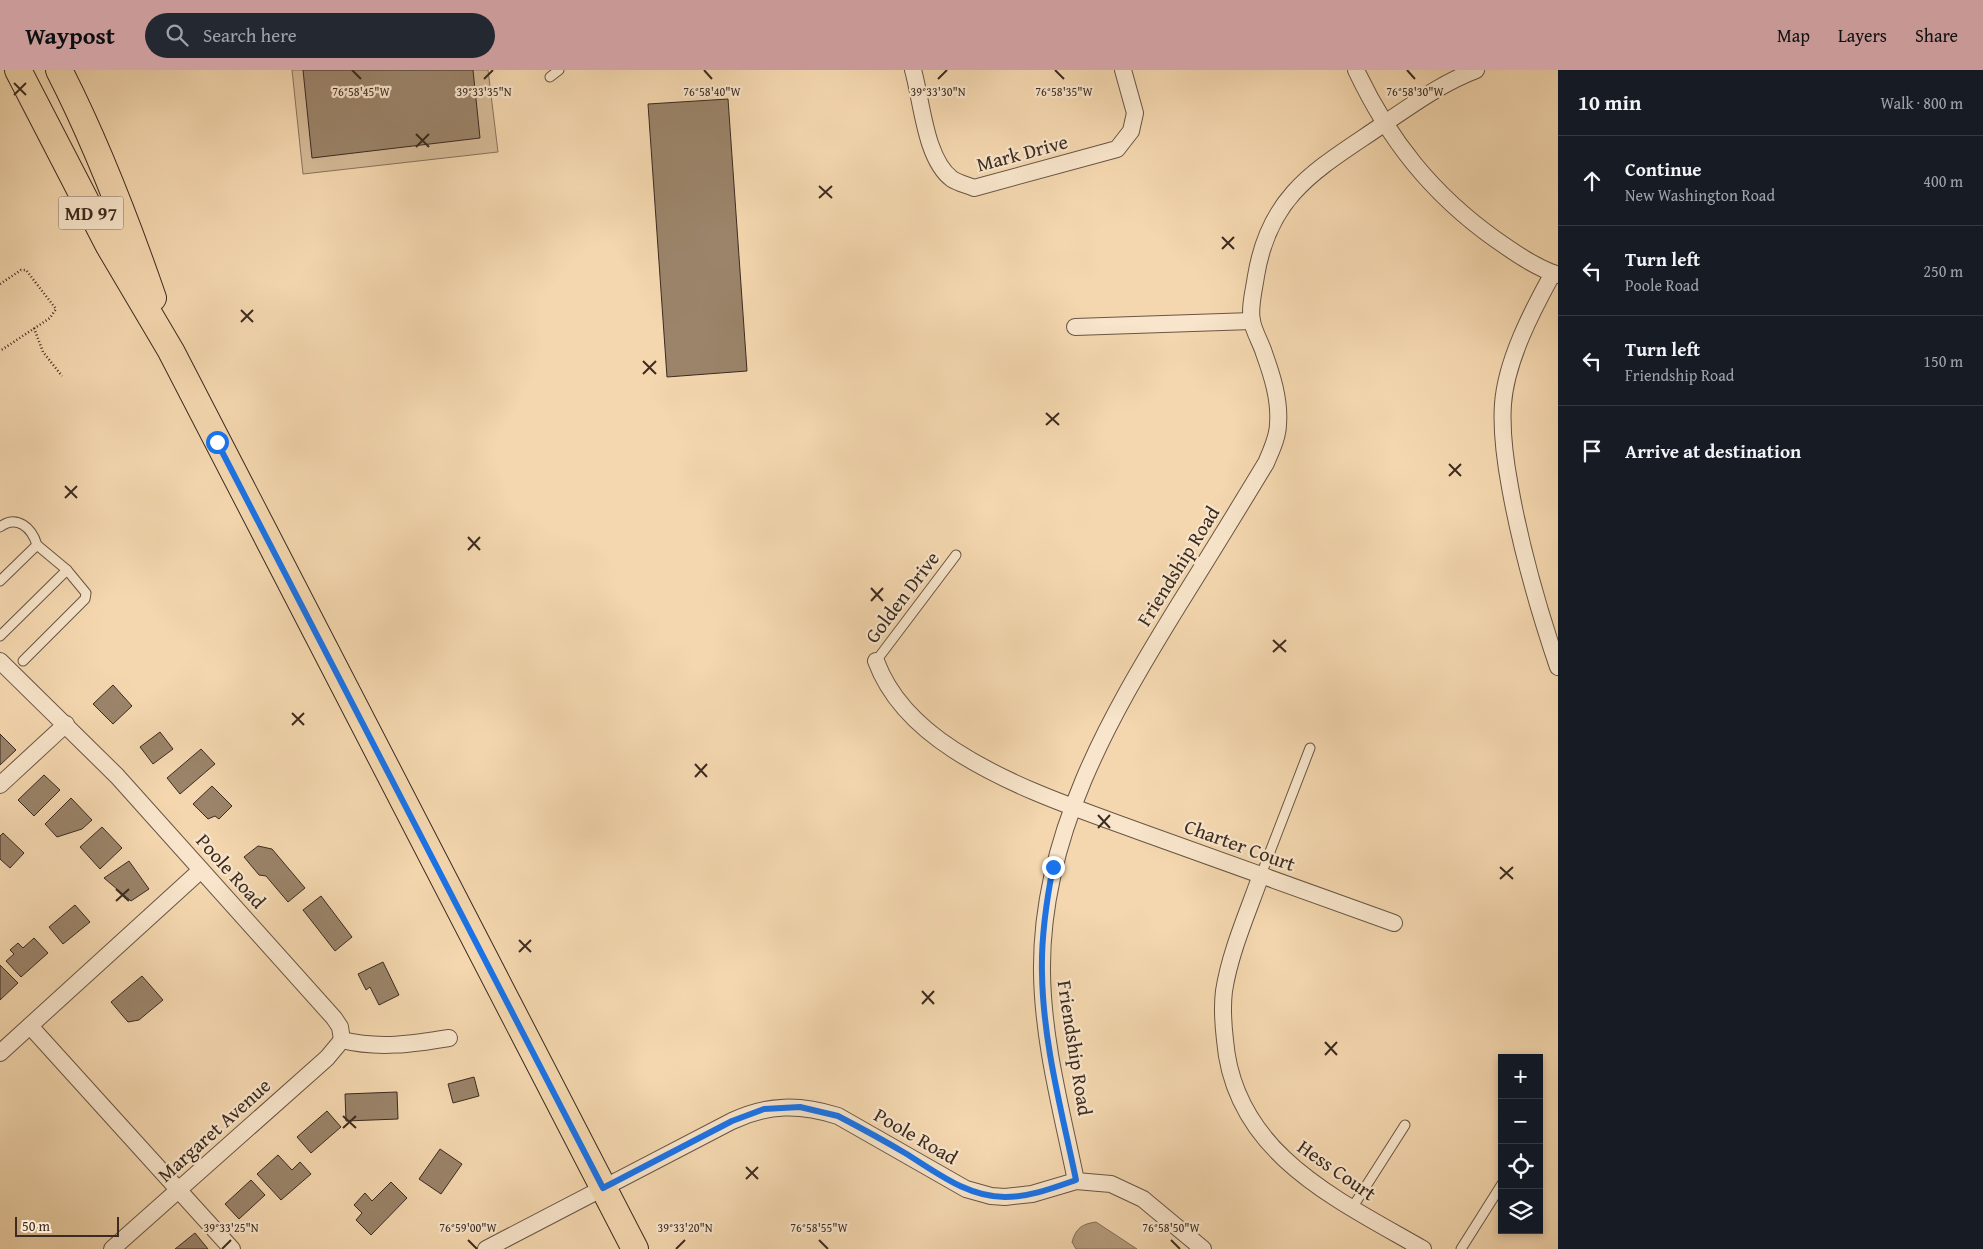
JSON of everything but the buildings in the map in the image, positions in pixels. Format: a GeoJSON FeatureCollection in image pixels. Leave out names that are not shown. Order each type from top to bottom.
{"type":"FeatureCollection","features":[{"type":"Feature","properties":{"kind":"main road","name":"MD 97"},"geometry":{"type":"LineString","coordinates":[[18,70],[109,246],[171,351],[636,1249]]}},
{"type":"Feature","properties":{"kind":"main road","name":"MD 97"},"geometry":{"type":"LineString","coordinates":[[59,70],[84,118],[109,176],[171,351]]}},
{"type":"Feature","properties":{"kind":"street","name":"Mark Drive"},"geometry":{"type":"LineString","coordinates":[[913,70],[928,138],[942,169],[951,178],[974,188],[1117,149],[1132,131],[1134,113],[1123,70]]}},
{"type":"Feature","properties":{"kind":"street"},"geometry":{"type":"LineString","coordinates":[[1356,70],[1384,124],[1432,187],[1470,222],[1517,255],[1556,274],[1535,306],[1508,379],[1503,403],[1503,441],[1524,560],[1558,667]]}},
{"type":"Feature","properties":{"kind":"street","name":"Friendship Road"},"geometry":{"type":"LineString","coordinates":[[1076,1180],[1045,1020],[1042,974],[1046,906],[1053,867],[1072,806],[1116,710],[1143,662],[1266,463],[1275,441],[1278,423],[1274,385],[1252,321],[1253,294],[1262,245],[1272,224],[1292,192],[1317,169],[1423,96],[1451,80],[1476,70]]}},
{"type":"Feature","properties":{"kind":"street"},"geometry":{"type":"LineString","coordinates":[[1075,327],[1252,321]]}},
{"type":"Feature","properties":{"kind":"street","name":"Poole Road"},"geometry":{"type":"LineString","coordinates":[[0,661],[66,724],[136,797],[334,1018],[340,1027],[342,1040]]}},
{"type":"Feature","properties":{"kind":"street","name":"Charter Court"},"geometry":{"type":"LineString","coordinates":[[876,661],[884,680],[899,701],[938,739],[984,768],[1072,806],[1394,923]]}},
{"type":"Feature","properties":{"kind":"street"},"geometry":{"type":"LineString","coordinates":[[0,784],[66,724]]}},
{"type":"Feature","properties":{"kind":"street"},"geometry":{"type":"LineString","coordinates":[[0,1053],[201,870]]}},
{"type":"Feature","properties":{"kind":"street","name":"Hess Court"},"geometry":{"type":"LineString","coordinates":[[1260,875],[1224,989],[1223,1026],[1229,1070],[1240,1102],[1268,1144],[1308,1180],[1423,1249]]}},
{"type":"Feature","properties":{"kind":"street"},"geometry":{"type":"LineString","coordinates":[[30,1026],[232,1249]]}},
{"type":"Feature","properties":{"kind":"street"},"geometry":{"type":"LineString","coordinates":[[342,1040],[360,1045],[377,1046],[417,1044],[449,1038]]}},
{"type":"Feature","properties":{"kind":"street","name":"Margaret Avenue"},"geometry":{"type":"LineString","coordinates":[[112,1249],[327,1058],[342,1040]]}},
{"type":"Feature","properties":{"kind":"street","name":"Poole Road"},"geometry":{"type":"LineString","coordinates":[[486,1249],[744,1115],[781,1106],[819,1110],[838,1116],[945,1178],[966,1189],[985,1194],[1005,1197],[1032,1194],[1076,1180],[1111,1184],[1143,1199],[1203,1249]]}},
{"type":"Feature","properties":{"kind":"lane"},"geometry":{"type":"LineString","coordinates":[[550,77],[559,70]]}},
{"type":"Feature","properties":{"kind":"lane"},"geometry":{"type":"LineString","coordinates":[[0,527],[8,521],[15,520],[24,526],[37,545],[67,570],[86,593],[85,599],[23,661]]}},
{"type":"Feature","properties":{"kind":"lane"},"geometry":{"type":"LineString","coordinates":[[0,581],[37,545]]}},
{"type":"Feature","properties":{"kind":"lane","name":"Golden Drive"},"geometry":{"type":"LineString","coordinates":[[876,661],[956,555]]}},
{"type":"Feature","properties":{"kind":"lane"},"geometry":{"type":"LineString","coordinates":[[0,636],[67,570]]}},
{"type":"Feature","properties":{"kind":"lane"},"geometry":{"type":"LineString","coordinates":[[1260,875],[1310,748]]}},
{"type":"Feature","properties":{"kind":"lane"},"geometry":{"type":"LineString","coordinates":[[1352,1208],[1405,1125]]}},
{"type":"Feature","properties":{"kind":"lane"},"geometry":{"type":"LineString","coordinates":[[1461,1249],[1499,1189]]}},
{"type":"Feature","properties":{"kind":"path"},"geometry":{"type":"LineString","coordinates":[[0,284],[22,270],[26,270],[56,309],[50,318],[0,351]]}},
{"type":"Feature","properties":{"kind":"path"},"geometry":{"type":"LineString","coordinates":[[34,328],[43,352],[62,376]]}},
{"type":"Feature","properties":{"kind":"shaded area"},"geometry":{"type":"Polygon","coordinates":[[[292,70],[488,70],[498,152],[303,174],[292,70]]]}},
{"type":"Feature","properties":{"kind":"shaded area"},"geometry":{"type":"Polygon","coordinates":[[[1096,1222],[1137,1249],[1076,1249],[1072,1242],[1075,1233],[1083,1226],[1096,1222]]]}},
{"type":"Feature","properties":{"kind":"route"},"geometry":{"type":"LineString","coordinates":[[217,442],[603,1188],[744,1115],[781,1106],[819,1110],[838,1116],[966,1189],[991,1196],[1005,1197],[1032,1194],[1076,1180],[1045,1020],[1042,974],[1043,941],[1046,906],[1053,867]]}}]}
